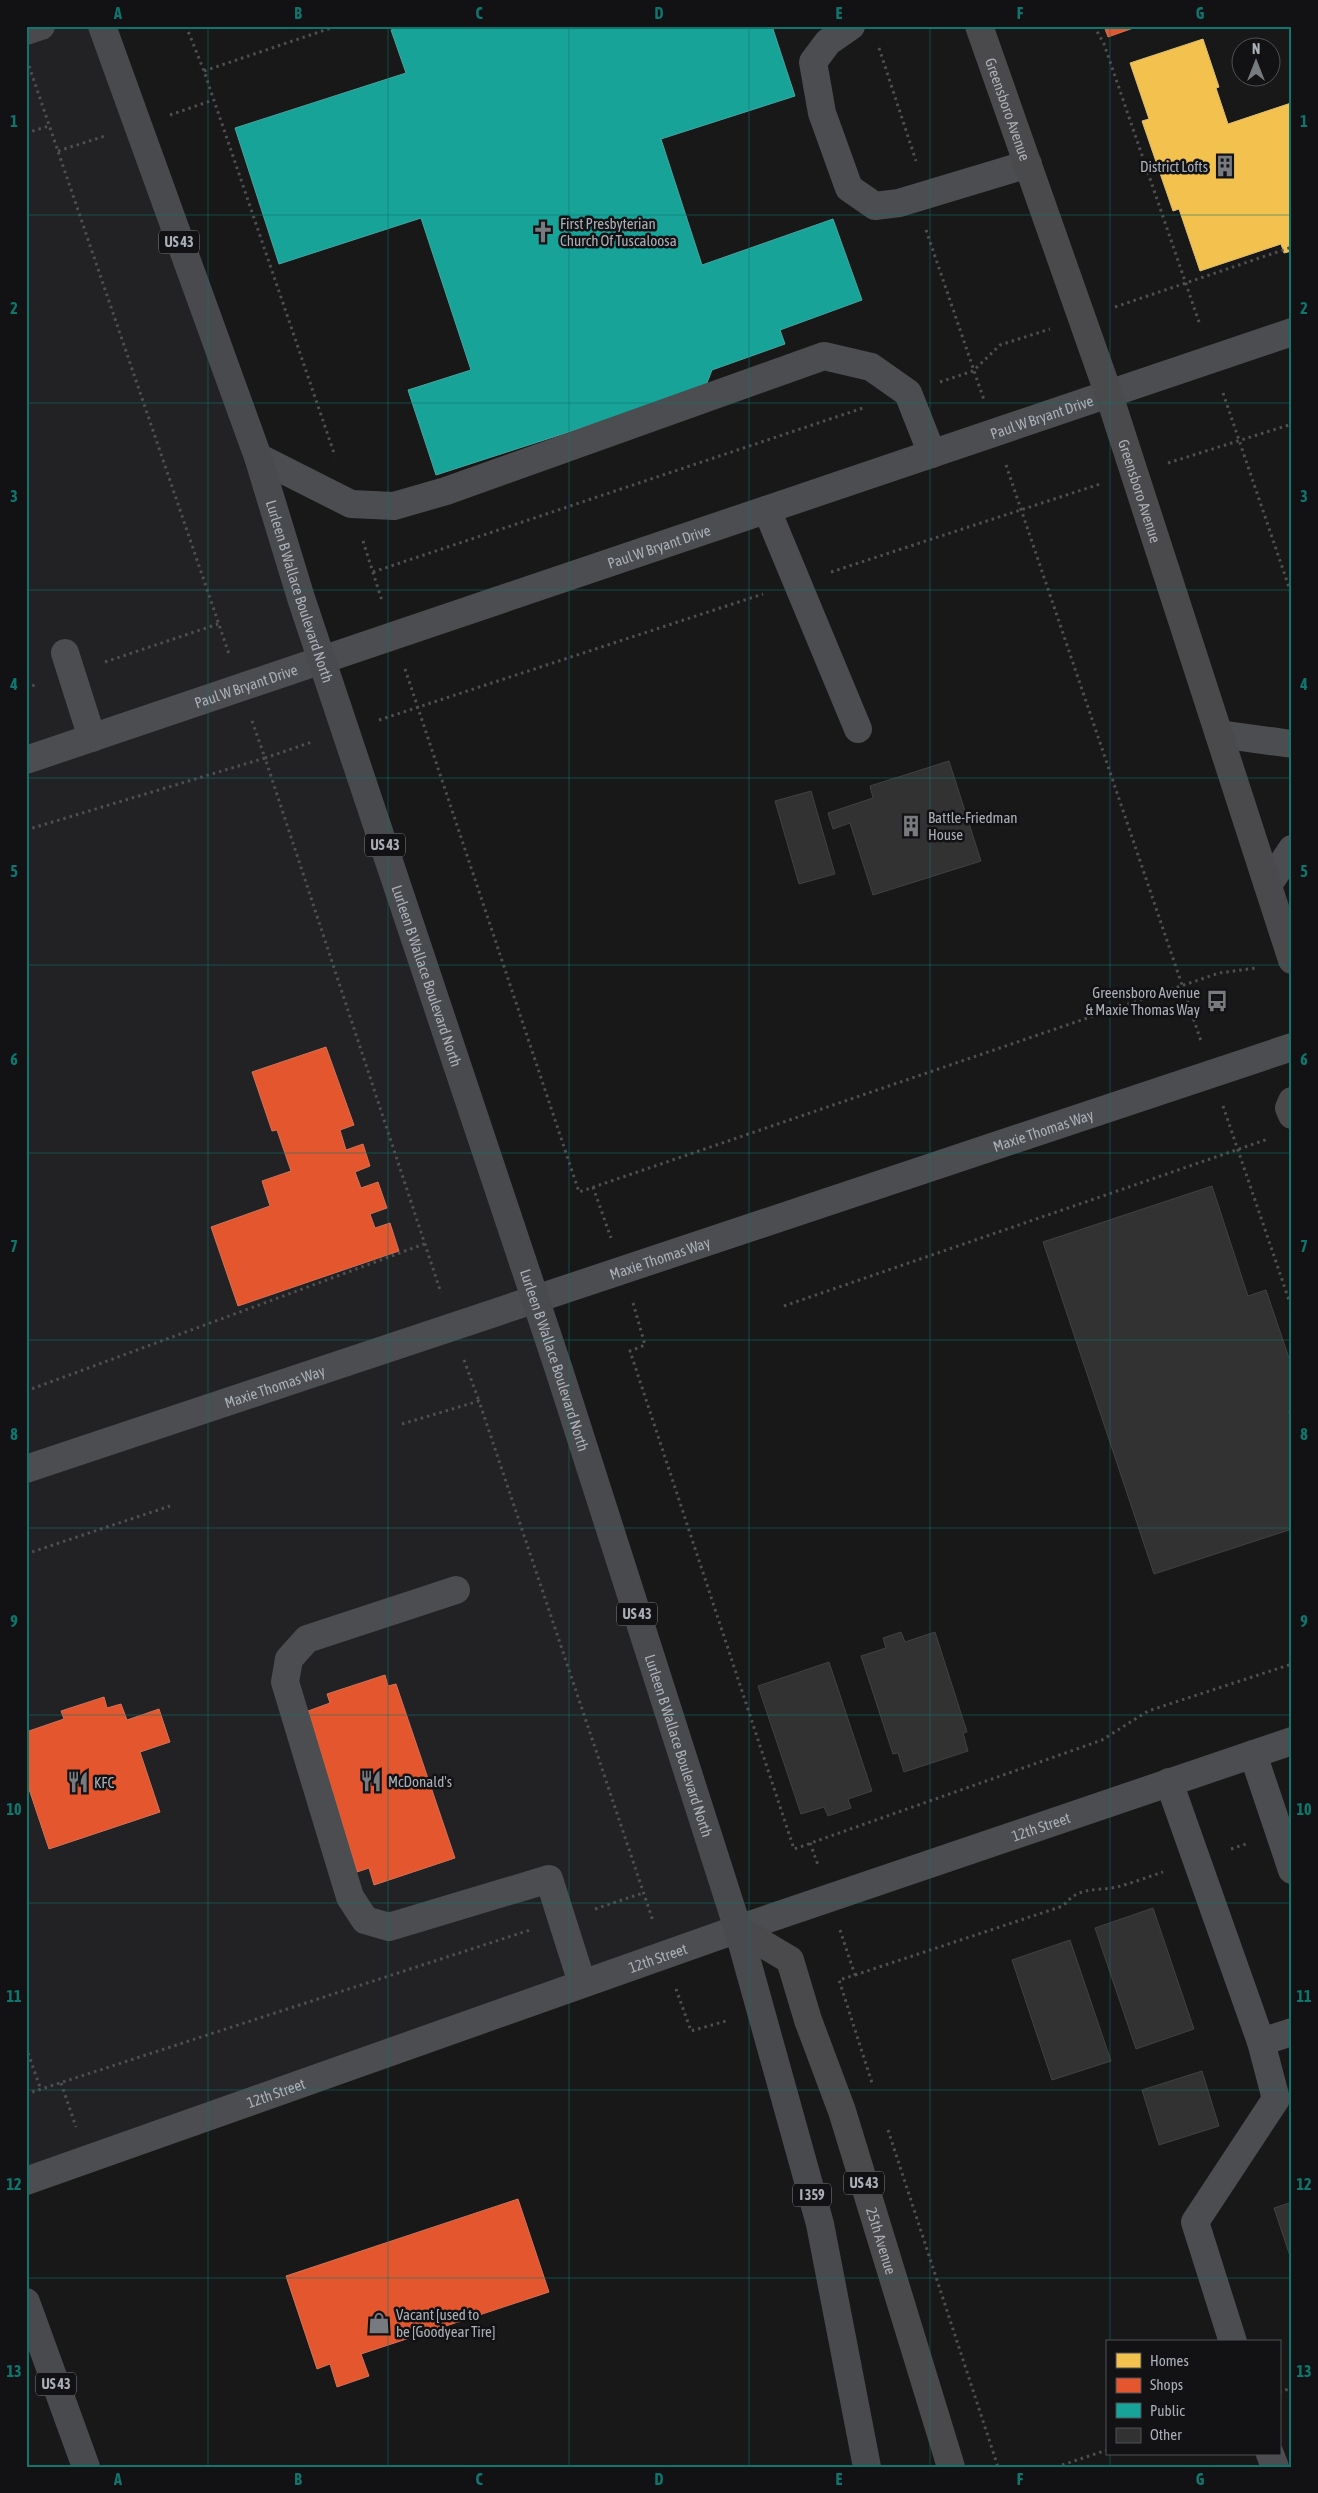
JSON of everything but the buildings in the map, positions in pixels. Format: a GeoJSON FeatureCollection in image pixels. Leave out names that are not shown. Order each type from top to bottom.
{"type":"FeatureCollection","features":[{"type":"Feature","properties":{"kind":"highway","name":"Lurleen B Wallace Boulevard North"},"geometry":{"type":"LineString","coordinates":[[102,26],[258,457],[346,731],[536,1299],[738,1929]]}},
{"type":"Feature","properties":{"kind":"highway","name":"I 359"},"geometry":{"type":"LineString","coordinates":[[738,1929],[820,2224],[867,2467]]}},
{"type":"Feature","properties":{"kind":"highway","name":"US 43"},"geometry":{"type":"LineString","coordinates":[[26,2302],[86,2467]]}},
{"type":"Feature","properties":{"kind":"main road"},"geometry":{"type":"LineString","coordinates":[[26,31],[41,26]]}},
{"type":"Feature","properties":{"kind":"main road","name":"Greensboro Avenue"},"geometry":{"type":"LineString","coordinates":[[979,26],[1109,395],[1292,960]]}},
{"type":"Feature","properties":{"kind":"main road"},"geometry":{"type":"LineString","coordinates":[[1292,1101],[1289,1108],[1292,1115]]}},
{"type":"Feature","properties":{"kind":"main road","name":"25th Avenue"},"geometry":{"type":"LineString","coordinates":[[738,1929],[790,1960],[808,2020],[842,2111],[950,2467]]}},
{"type":"Feature","properties":{"kind":"street"},"geometry":{"type":"LineString","coordinates":[[851,26],[828,42],[813,62],[822,113],[849,188],[875,206],[899,203],[1028,164]]}},
{"type":"Feature","properties":{"kind":"street","name":"Paul W Bryant Drive"},"geometry":{"type":"LineString","coordinates":[[26,760],[1292,332]]}},
{"type":"Feature","properties":{"kind":"street"},"geometry":{"type":"LineString","coordinates":[[258,457],[352,504],[394,506],[446,491],[824,356],[871,367],[908,393],[932,454]]}},
{"type":"Feature","properties":{"kind":"street"},"geometry":{"type":"LineString","coordinates":[[767,510],[858,729]]}},
{"type":"Feature","properties":{"kind":"street"},"geometry":{"type":"LineString","coordinates":[[68,663],[92,738]]}},
{"type":"Feature","properties":{"kind":"street"},"geometry":{"type":"LineString","coordinates":[[1219,734],[1292,744]]}},
{"type":"Feature","properties":{"kind":"street"},"geometry":{"type":"LineString","coordinates":[[1268,885],[1292,849]]}},
{"type":"Feature","properties":{"kind":"street","name":"Maxie Thomas Way"},"geometry":{"type":"LineString","coordinates":[[26,1469],[1292,1047]]}},
{"type":"Feature","properties":{"kind":"street"},"geometry":{"type":"LineString","coordinates":[[456,1590],[307,1639],[290,1659],[285,1682],[350,1898],[365,1920],[389,1927],[549,1878],[582,1983]]}},
{"type":"Feature","properties":{"kind":"street","name":"12th Street"},"geometry":{"type":"LineString","coordinates":[[26,2180],[582,1983],[1292,1741]]}},
{"type":"Feature","properties":{"kind":"street"},"geometry":{"type":"LineString","coordinates":[[1253,1754],[1292,1870]]}},
{"type":"Feature","properties":{"kind":"street"},"geometry":{"type":"LineString","coordinates":[[1168,1782],[1261,2042],[1276,2099],[1195,2222],[1232,2340]]}},
{"type":"Feature","properties":{"kind":"street"},"geometry":{"type":"LineString","coordinates":[[1261,2042],[1292,2032]]}},
{"type":"Feature","properties":{"kind":"street"},"geometry":{"type":"LineString","coordinates":[[1283,2467],[1292,2464]]}},
{"type":"Feature","properties":{"kind":"path"},"geometry":{"type":"LineString","coordinates":[[186,26],[204,71],[352,504],[372,572],[578,1192],[1219,973],[1264,967]]}},
{"type":"Feature","properties":{"kind":"path"},"geometry":{"type":"LineString","coordinates":[[204,71],[337,26]]}},
{"type":"Feature","properties":{"kind":"path"},"geometry":{"type":"LineString","coordinates":[[1094,26],[1104,44],[1292,596]]}},
{"type":"Feature","properties":{"kind":"path"},"geometry":{"type":"LineString","coordinates":[[878,48],[921,177],[921,216],[1292,1310]]}},
{"type":"Feature","properties":{"kind":"path"},"geometry":{"type":"LineString","coordinates":[[26,58],[265,758],[424,1244],[479,1401],[643,1893],[26,2094]]}},
{"type":"Feature","properties":{"kind":"path"},"geometry":{"type":"LineString","coordinates":[[26,133],[49,126]]}},
{"type":"Feature","properties":{"kind":"path"},"geometry":{"type":"LineString","coordinates":[[372,572],[908,393],[973,370],[1000,346],[1292,247]]}},
{"type":"Feature","properties":{"kind":"path"},"geometry":{"type":"LineString","coordinates":[[26,830],[265,758],[1021,509],[1240,442],[1292,424]]}},
{"type":"Feature","properties":{"kind":"path"},"geometry":{"type":"LineString","coordinates":[[26,688],[68,663],[218,624]]}},
{"type":"Feature","properties":{"kind":"path"},"geometry":{"type":"LineString","coordinates":[[784,1306],[1274,1136]]}},
{"type":"Feature","properties":{"kind":"path"},"geometry":{"type":"LineString","coordinates":[[593,1187],[645,1344],[630,1351],[794,1849],[1102,1740],[1148,1711],[1292,1664]]}},
{"type":"Feature","properties":{"kind":"path"},"geometry":{"type":"LineString","coordinates":[[26,1392],[424,1244]]}},
{"type":"Feature","properties":{"kind":"path"},"geometry":{"type":"LineString","coordinates":[[402,1424],[479,1401]]}},
{"type":"Feature","properties":{"kind":"path"},"geometry":{"type":"LineString","coordinates":[[26,1554],[170,1506]]}},
{"type":"Feature","properties":{"kind":"path"},"geometry":{"type":"LineString","coordinates":[[875,2092],[838,1980],[1063,1906],[1072,1896],[1085,1889],[1117,1887],[1280,1833]]}},
{"type":"Feature","properties":{"kind":"path"},"geometry":{"type":"LineString","coordinates":[[810,1843],[855,1975]]}},
{"type":"Feature","properties":{"kind":"path"},"geometry":{"type":"LineString","coordinates":[[26,2047],[41,2090]]}},
{"type":"Feature","properties":{"kind":"path"},"geometry":{"type":"LineString","coordinates":[[61,2083],[88,2159]]}},
{"type":"Feature","properties":{"kind":"path"},"geometry":{"type":"LineString","coordinates":[[884,2120],[998,2467]]}},
{"type":"Feature","properties":{"kind":"path"},"geometry":{"type":"LineString","coordinates":[[1280,2392],[1292,2388]]}},
{"type":"Feature","properties":{"kind":"path"},"geometry":{"type":"LineString","coordinates":[[1056,2467],[1106,2450]]}},
{"type":"Feature","properties":{"kind":"shaded area"},"geometry":{"type":"Polygon","coordinates":[[[26,26],[98,26],[738,1929],[26,2181],[26,26]]]}},
{"type":"Feature","properties":{"kind":"place","name":"District Lofts"},"geometry":{"type":"Point","coordinates":[1225,166]}},
{"type":"Feature","properties":{"kind":"place","name":"First Presbyterian Church Of Tuscaloosa"},"geometry":{"type":"Point","coordinates":[543,232]}},
{"type":"Feature","properties":{"kind":"place","name":"Battle-Friedman House"},"geometry":{"type":"Point","coordinates":[911,826]}},
{"type":"Feature","properties":{"kind":"place","name":"Greensboro Avenue & Maxie Thomas Way"},"geometry":{"type":"Point","coordinates":[1217,1001]}},
{"type":"Feature","properties":{"kind":"place","name":"McDonald's"},"geometry":{"type":"Point","coordinates":[371,1781]}},
{"type":"Feature","properties":{"kind":"place","name":"KFC"},"geometry":{"type":"Point","coordinates":[78,1782]}},
{"type":"Feature","properties":{"kind":"place","name":"Vacant [used to be [Goodyear Tire]"},"geometry":{"type":"Point","coordinates":[379,2323]}}]}
